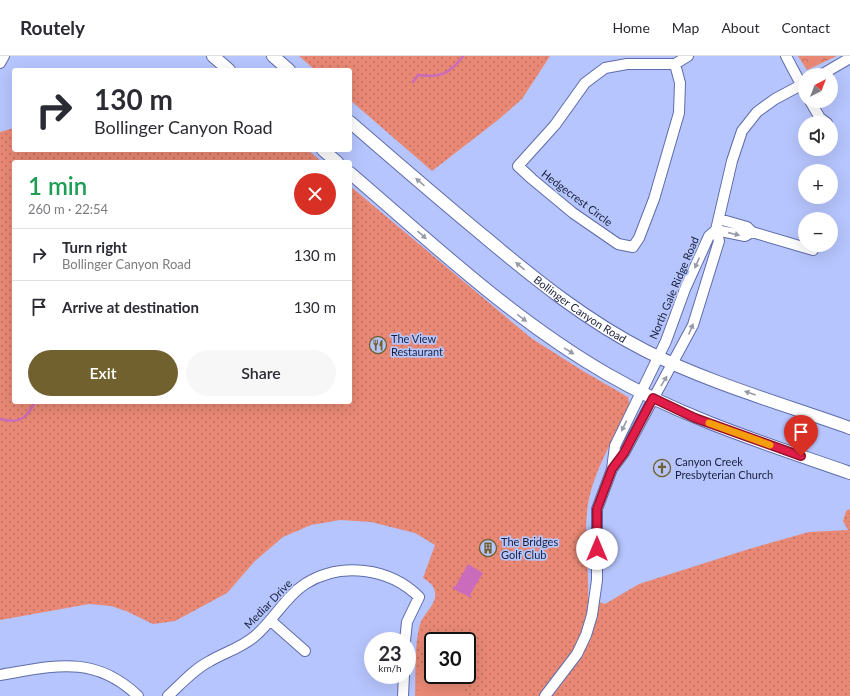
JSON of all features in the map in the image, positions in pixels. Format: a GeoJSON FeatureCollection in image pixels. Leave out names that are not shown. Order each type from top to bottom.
{"type":"FeatureCollection","features":[{"type":"Feature","properties":{"kind":"main road"},"geometry":{"type":"LineString","coordinates":[[213,56],[228,68]]}},
{"type":"Feature","properties":{"kind":"main road"},"geometry":{"type":"LineString","coordinates":[[273,56],[287,68]]}},
{"type":"Feature","properties":{"kind":"main road","name":"Bollinger Canyon Road"},"geometry":{"type":"LineString","coordinates":[[352,124],[534,278],[575,309],[621,338],[657,357],[674,364],[728,385],[850,428]]}},
{"type":"Feature","properties":{"kind":"main road"},"geometry":{"type":"LineString","coordinates":[[325,152],[335,160]]}},
{"type":"Feature","properties":{"kind":"main road"},"geometry":{"type":"LineString","coordinates":[[352,175],[481,286],[524,320],[569,350],[641,392],[695,418],[850,473]]}},
{"type":"Feature","properties":{"kind":"street"},"geometry":{"type":"LineString","coordinates":[[0,63],[4,56]]}},
{"type":"Feature","properties":{"kind":"street"},"geometry":{"type":"LineString","coordinates":[[675,64],[688,56]]}},
{"type":"Feature","properties":{"kind":"street"},"geometry":{"type":"LineString","coordinates":[[786,56],[798,77]]}},
{"type":"Feature","properties":{"kind":"street"},"geometry":{"type":"LineString","coordinates":[[833,68],[850,58]]}},
{"type":"Feature","properties":{"kind":"street","name":"Hedgecrest Circle"},"geometry":{"type":"LineString","coordinates":[[628,64],[675,64],[680,83],[679,113],[654,199],[639,238],[632,248],[618,244],[573,214],[518,166],[555,125],[585,83],[606,68],[628,64]]}},
{"type":"Feature","properties":{"kind":"street","name":"North Gale Ridge Road"},"geometry":{"type":"LineString","coordinates":[[612,469],[624,453],[653,398],[674,364],[693,325],[719,241],[716,230],[732,161],[742,131],[757,112],[775,99],[798,89]]}},
{"type":"Feature","properties":{"kind":"street"},"geometry":{"type":"LineString","coordinates":[[719,219],[747,226],[752,232],[798,246]]}},
{"type":"Feature","properties":{"kind":"street"},"geometry":{"type":"LineString","coordinates":[[716,230],[745,236],[752,232]]}},
{"type":"Feature","properties":{"kind":"street","name":"North Gale Ridge Road"},"geometry":{"type":"LineString","coordinates":[[612,469],[615,446],[657,357],[709,236],[716,230]]}},
{"type":"Feature","properties":{"kind":"street"},"geometry":{"type":"LineString","coordinates":[[545,696],[577,654],[586,635],[592,615],[597,580],[597,509],[612,469]]}},
{"type":"Feature","properties":{"kind":"street","name":"Mediar Drive"},"geometry":{"type":"LineString","coordinates":[[168,696],[200,667],[209,661],[241,646],[271,621],[293,594],[304,584],[329,574],[366,570],[409,587],[419,597],[407,622],[406,632]]}},
{"type":"Feature","properties":{"kind":"street"},"geometry":{"type":"LineString","coordinates":[[271,621],[305,651]]}},
{"type":"Feature","properties":{"kind":"street"},"geometry":{"type":"LineString","coordinates":[[0,675],[77,666],[108,674],[128,687],[138,696]]}},
{"type":"Feature","properties":{"kind":"street"},"geometry":{"type":"LineString","coordinates":[[403,696],[404,684]]}},
{"type":"Feature","properties":{"kind":"green space"},"geometry":{"type":"Polygon","coordinates":[[[299,56],[550,56],[522,99],[498,120],[432,171],[352,102],[352,68],[313,68],[299,56]]]}},
{"type":"Feature","properties":{"kind":"green space"},"geometry":{"type":"Polygon","coordinates":[[[798,56],[837,56],[811,68],[806,68],[798,56]]]}},
{"type":"Feature","properties":{"kind":"green space","name":"The Bridges Golf Club"},"geometry":{"type":"Polygon","coordinates":[[[12,129],[12,152],[310,152],[320,160],[12,160],[12,404],[352,404],[352,188],[531,338],[628,397],[630,407],[610,444],[598,471],[589,499],[586,533],[588,598],[605,604],[639,584],[749,549],[809,532],[848,530],[843,521],[846,511],[850,509],[850,696],[415,696],[418,632],[420,624],[432,605],[435,597],[435,592],[432,585],[423,578],[435,545],[415,533],[371,522],[340,520],[311,525],[283,537],[255,561],[227,593],[175,621],[153,624],[126,611],[111,606],[89,604],[0,620],[0,132],[12,129]]]}},
{"type":"Feature","properties":{"kind":"green space"},"geometry":{"type":"Polygon","coordinates":[[[421,631],[441,632],[424,632],[424,652],[421,652],[421,631]]]}},
{"type":"Feature","properties":{"kind":"green space"},"geometry":{"type":"Polygon","coordinates":[[[418,668],[424,668],[424,684],[464,684],[464,696],[418,696],[418,668]]]}},
{"type":"Feature","properties":{"kind":"shaded area"},"geometry":{"type":"Polygon","coordinates":[[[468,564],[483,573],[470,595],[472,597],[471,598],[452,588],[453,586],[455,587],[468,564]]]}},
{"type":"Feature","properties":{"kind":"waterway"},"geometry":{"type":"LineString","coordinates":[[413,82],[418,75],[432,76],[449,71],[463,56]]}},
{"type":"Feature","properties":{"kind":"waterway"},"geometry":{"type":"LineString","coordinates":[[0,419],[13,421],[22,419],[29,413],[34,404]]}},
{"type":"Feature","properties":{"kind":"slow traffic"},"geometry":{"type":"LineString","coordinates":[[709,423],[770,445]]}},
{"type":"Feature","properties":{"kind":"place","name":"The View Restaurant"},"geometry":{"type":"Point","coordinates":[378,345]}},
{"type":"Feature","properties":{"kind":"place","name":"Canyon Creek Presbyterian Church"},"geometry":{"type":"Point","coordinates":[662,468]}},
{"type":"Feature","properties":{"kind":"place","name":"The Bridges Golf Club"},"geometry":{"type":"Point","coordinates":[488,548]}},
{"type":"Feature","properties":{"kind":"route"},"geometry":{"type":"LineString","coordinates":[[597,549],[597,509],[612,469],[624,453],[653,398],[695,418],[801,456]]}}]}
